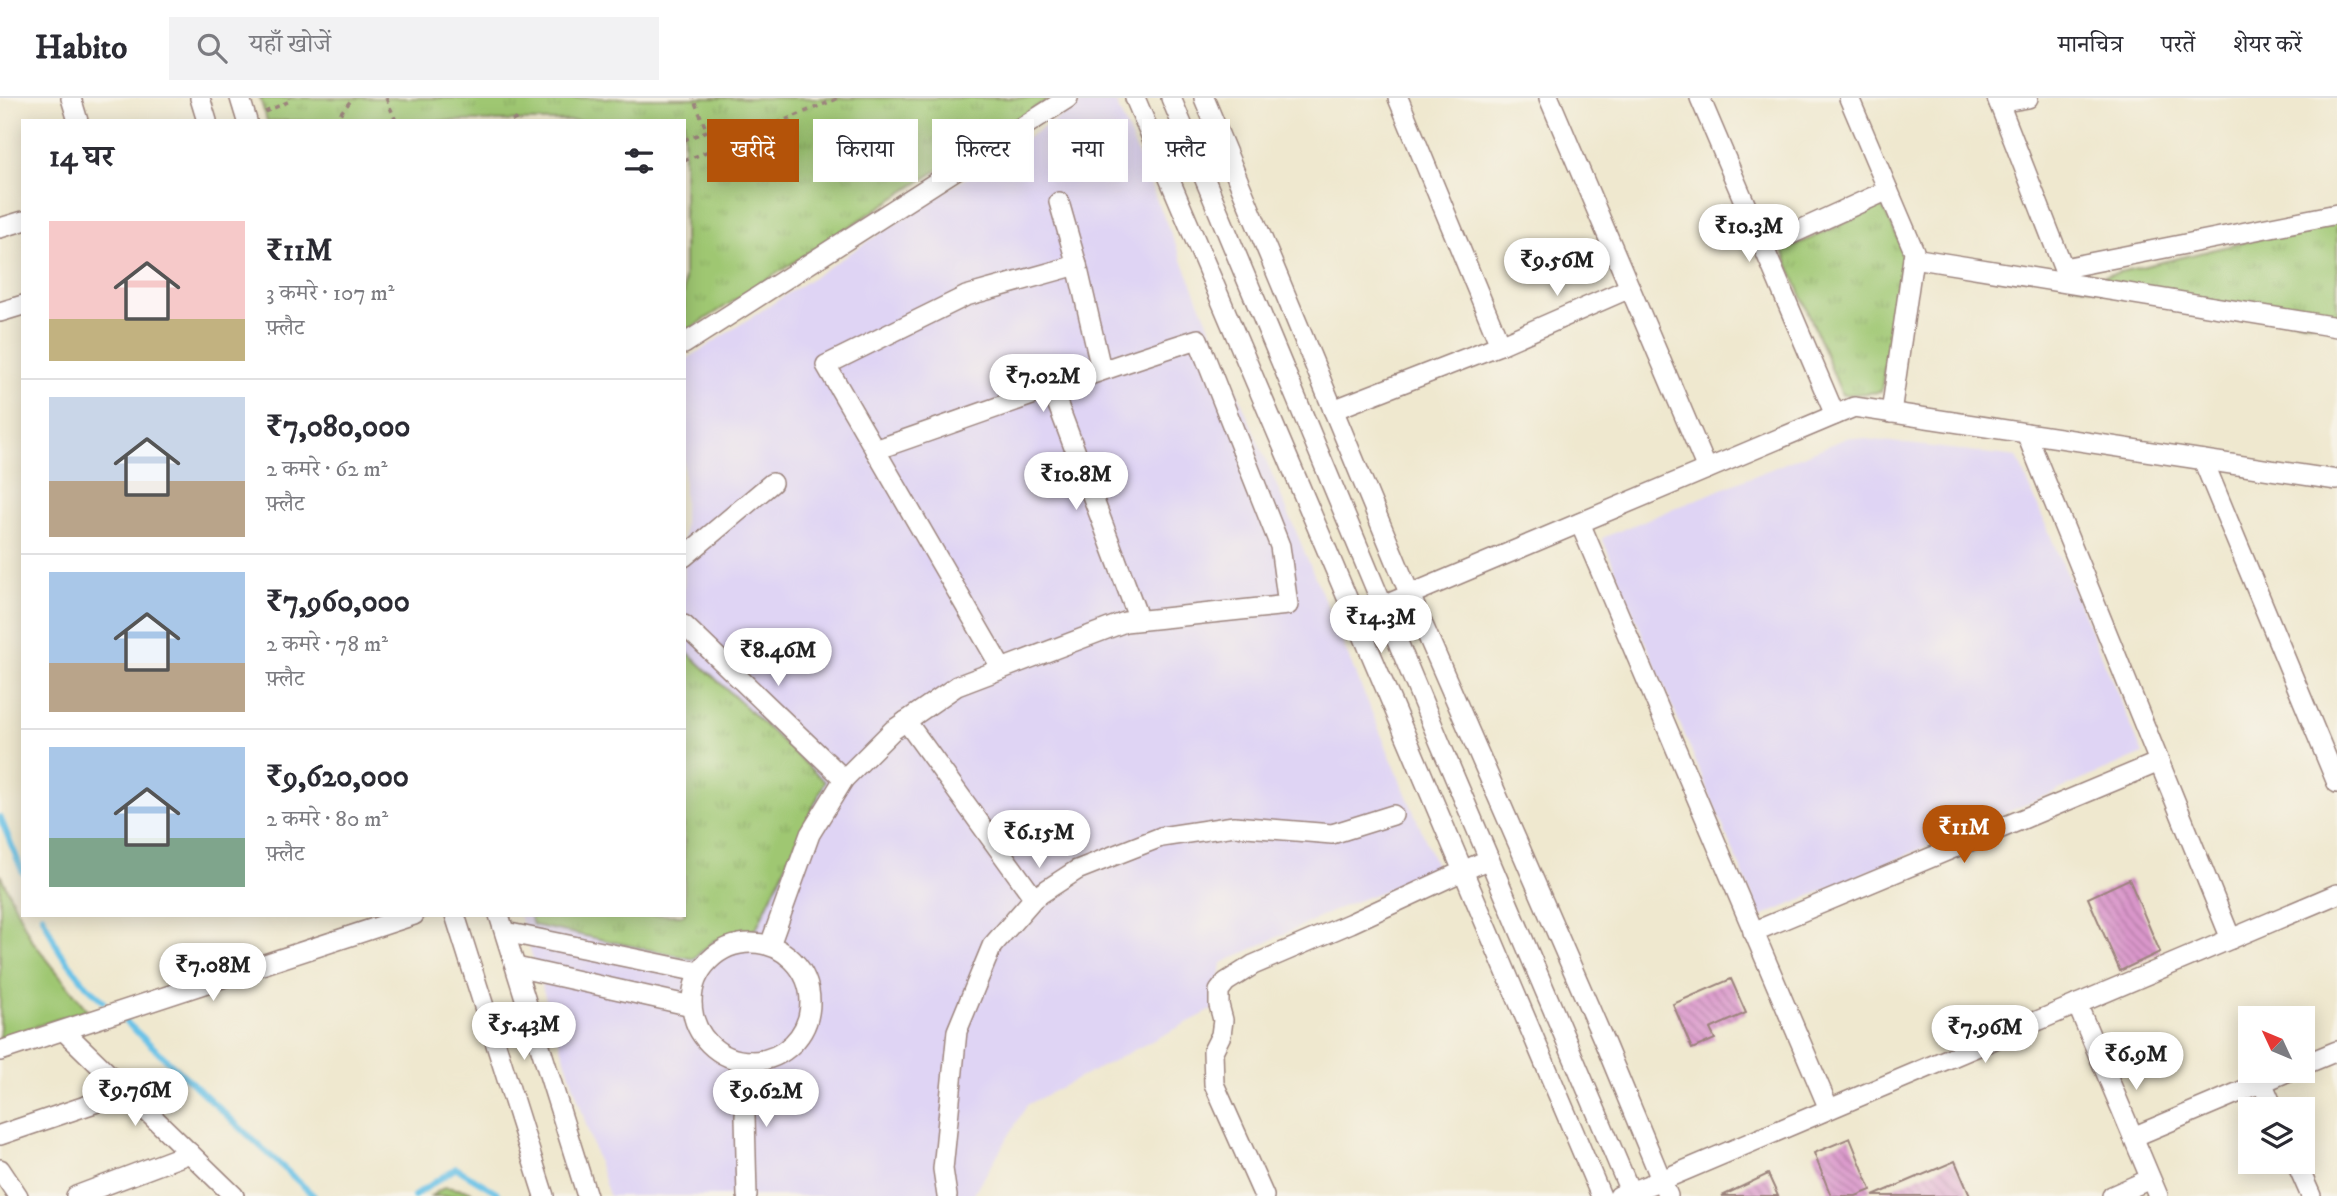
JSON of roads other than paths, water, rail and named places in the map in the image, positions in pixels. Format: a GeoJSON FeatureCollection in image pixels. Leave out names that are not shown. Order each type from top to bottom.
{"type":"FeatureCollection","features":[{"type":"Feature","properties":{"kind":"street"},"geometry":{"type":"LineString","coordinates":[[71,98],[77,119]]}},
{"type":"Feature","properties":{"kind":"street"},"geometry":{"type":"LineString","coordinates":[[200,98],[206,119]]}},
{"type":"Feature","properties":{"kind":"street"},"geometry":{"type":"LineString","coordinates":[[240,98],[247,119]]}},
{"type":"Feature","properties":{"kind":"street"},"geometry":{"type":"LineString","coordinates":[[686,343],[1068,98]]}},
{"type":"Feature","properties":{"kind":"street"},"geometry":{"type":"LineString","coordinates":[[1135,98],[1601,1196]]}},
{"type":"Feature","properties":{"kind":"street"},"geometry":{"type":"LineString","coordinates":[[1171,98],[1627,1195],[1665,1188],[1829,1109],[2337,894]]}},
{"type":"Feature","properties":{"kind":"street"},"geometry":{"type":"LineString","coordinates":[[1204,98],[1410,595],[1665,1188]]}},
{"type":"Feature","properties":{"kind":"street"},"geometry":{"type":"LineString","coordinates":[[1398,98],[1500,345]]}},
{"type":"Feature","properties":{"kind":"street"},"geometry":{"type":"LineString","coordinates":[[1549,98],[1707,469]]}},
{"type":"Feature","properties":{"kind":"street"},"geometry":{"type":"LineString","coordinates":[[1700,98],[1835,415]]}},
{"type":"Feature","properties":{"kind":"street"},"geometry":{"type":"LineString","coordinates":[[1849,98],[1914,251],[1891,413]]}},
{"type":"Feature","properties":{"kind":"street"},"geometry":{"type":"LineString","coordinates":[[2028,98],[1998,101],[2067,276]]}},
{"type":"Feature","properties":{"kind":"street"},"geometry":{"type":"LineString","coordinates":[[1763,247],[1888,190]]}},
{"type":"Feature","properties":{"kind":"street"},"geometry":{"type":"LineString","coordinates":[[1059,202],[1101,369]]}},
{"type":"Feature","properties":{"kind":"street"},"geometry":{"type":"LineString","coordinates":[[2067,276],[2337,214]]}},
{"type":"Feature","properties":{"kind":"street"},"geometry":{"type":"LineString","coordinates":[[0,228],[21,222]]}},
{"type":"Feature","properties":{"kind":"street"},"geometry":{"type":"LineString","coordinates":[[1913,258],[2067,276],[2337,327]]}},
{"type":"Feature","properties":{"kind":"street"},"geometry":{"type":"LineString","coordinates":[[1002,669],[826,365],[966,296],[1077,265]]}},
{"type":"Feature","properties":{"kind":"street"},"geometry":{"type":"LineString","coordinates":[[1333,410],[1500,345],[1630,288]]}},
{"type":"Feature","properties":{"kind":"street"},"geometry":{"type":"LineString","coordinates":[[0,312],[21,307]]}},
{"type":"Feature","properties":{"kind":"street"},"geometry":{"type":"LineString","coordinates":[[770,945],[810,834],[844,779],[893,730],[957,686],[1125,622],[1288,605],[1280,546],[1198,339],[1101,369],[1052,389],[875,450]]}},
{"type":"Feature","properties":{"kind":"street"},"geometry":{"type":"LineString","coordinates":[[1052,389],[1139,620]]}},
{"type":"Feature","properties":{"kind":"street"},"geometry":{"type":"LineString","coordinates":[[1353,616],[1383,607],[1854,407],[2337,480]]}},
{"type":"Feature","properties":{"kind":"street"},"geometry":{"type":"LineString","coordinates":[[2026,433],[2231,939]]}},
{"type":"Feature","properties":{"kind":"street"},"geometry":{"type":"LineString","coordinates":[[2203,460],[2337,783]]}},
{"type":"Feature","properties":{"kind":"street"},"geometry":{"type":"LineString","coordinates":[[686,555],[772,483]]}},
{"type":"Feature","properties":{"kind":"street"},"geometry":{"type":"LineString","coordinates":[[1580,523],[1829,1109]]}},
{"type":"Feature","properties":{"kind":"street"},"geometry":{"type":"LineString","coordinates":[[686,627],[844,779]]}},
{"type":"Feature","properties":{"kind":"street"},"geometry":{"type":"LineString","coordinates":[[906,721],[1034,898]]}},
{"type":"Feature","properties":{"kind":"street"},"geometry":{"type":"LineString","coordinates":[[1753,932],[2159,762]]}},
{"type":"Feature","properties":{"kind":"street"},"geometry":{"type":"LineString","coordinates":[[947,1196],[943,1169],[957,1031],[992,946],[1034,898],[1077,870],[1161,837],[1234,826],[1332,834],[1393,815]]}},
{"type":"Feature","properties":{"kind":"street"},"geometry":{"type":"LineString","coordinates":[[1265,1196],[1214,1084],[1213,1051],[1221,1035],[1223,1020],[1219,991],[1226,982],[1253,965],[1489,859]]}},
{"type":"Feature","properties":{"kind":"street"},"geometry":{"type":"LineString","coordinates":[[0,1051],[408,917]]}},
{"type":"Feature","properties":{"kind":"street"},"geometry":{"type":"LineString","coordinates":[[456,917],[544,1196]]}},
{"type":"Feature","properties":{"kind":"street"},"geometry":{"type":"LineString","coordinates":[[502,924],[699,972]]}},
{"type":"Feature","properties":{"kind":"street"},"geometry":{"type":"LineString","coordinates":[[502,924],[587,1196]]}},
{"type":"Feature","properties":{"kind":"street"},"geometry":{"type":"LineString","coordinates":[[761,942],[781,949],[797,963],[809,985],[810,1012],[803,1031],[788,1049],[767,1059],[743,1061],[721,1054],[704,1039],[693,1018],[691,994],[699,972],[717,952],[735,943],[761,942]]}},
{"type":"Feature","properties":{"kind":"street"},"geometry":{"type":"LineString","coordinates":[[516,967],[692,1006]]}},
{"type":"Feature","properties":{"kind":"street"},"geometry":{"type":"LineString","coordinates":[[2077,1004],[2154,1188],[2112,1196]]}},
{"type":"Feature","properties":{"kind":"street"},"geometry":{"type":"LineString","coordinates":[[64,1031],[234,1196]]}},
{"type":"Feature","properties":{"kind":"street"},"geometry":{"type":"LineString","coordinates":[[2315,1060],[2337,1051]]}},
{"type":"Feature","properties":{"kind":"street"},"geometry":{"type":"LineString","coordinates":[[747,1196],[745,1116],[750,1061]]}},
{"type":"Feature","properties":{"kind":"street"},"geometry":{"type":"LineString","coordinates":[[2133,1137],[2260,1083]]}},
{"type":"Feature","properties":{"kind":"street"},"geometry":{"type":"LineString","coordinates":[[0,1135],[127,1092]]}},
{"type":"Feature","properties":{"kind":"street"},"geometry":{"type":"LineString","coordinates":[[76,1196],[101,1192],[190,1153]]}},
{"type":"Feature","properties":{"kind":"street"},"geometry":{"type":"LineString","coordinates":[[0,1169],[18,1196]]}},
{"type":"Feature","properties":{"kind":"street"},"geometry":{"type":"LineString","coordinates":[[2301,1174],[2311,1196]]}},
{"type":"Feature","properties":{"kind":"waterway"},"geometry":{"type":"LineString","coordinates":[[0,817],[21,868]]}},
{"type":"Feature","properties":{"kind":"waterway"},"geometry":{"type":"LineString","coordinates":[[43,917],[59,951],[86,985],[103,1001]]}},
{"type":"Feature","properties":{"kind":"waterway"},"geometry":{"type":"LineString","coordinates":[[125,1021],[314,1196]]}},
{"type":"Feature","properties":{"kind":"waterway"},"geometry":{"type":"LineString","coordinates":[[414,1196],[456,1168],[499,1196]]}}]}
